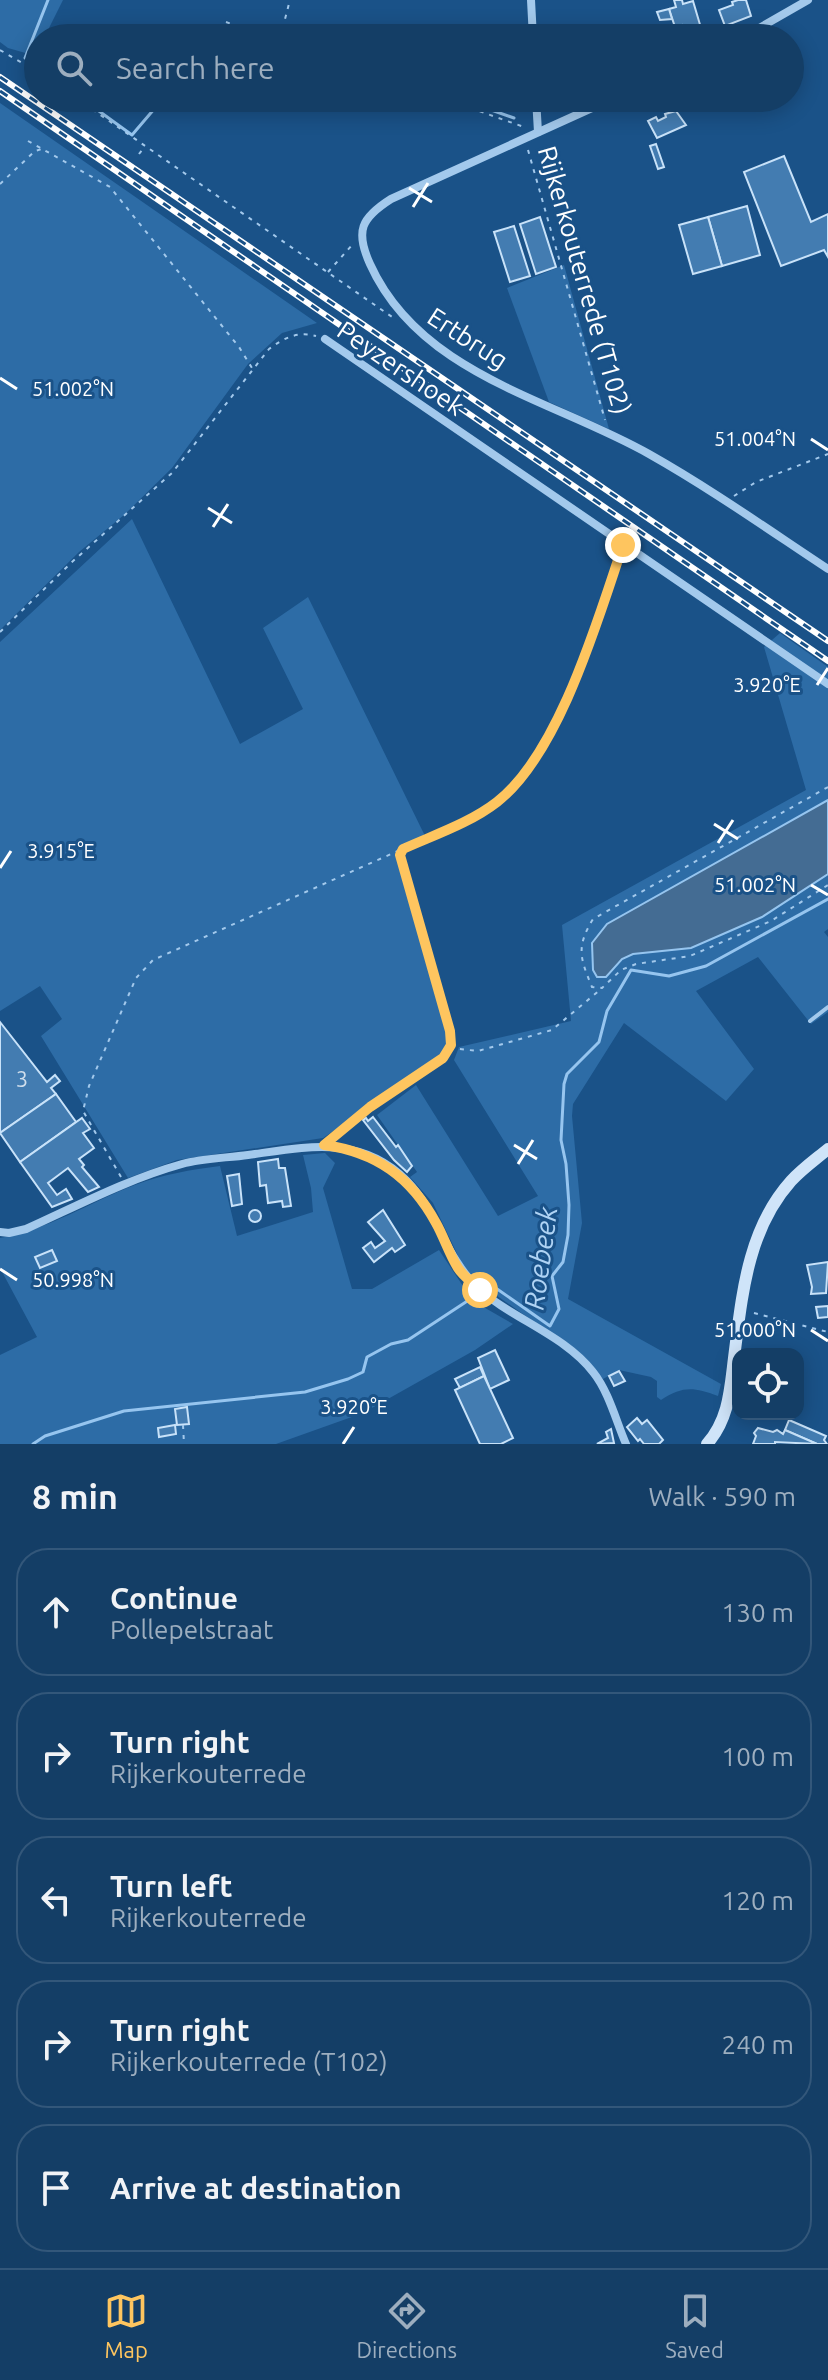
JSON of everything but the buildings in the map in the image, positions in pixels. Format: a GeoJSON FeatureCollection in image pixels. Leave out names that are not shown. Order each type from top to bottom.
{"type":"FeatureCollection","features":[{"type":"Feature","properties":{"kind":"street"},"geometry":{"type":"LineString","coordinates":[[531,0],[532,24]]}},
{"type":"Feature","properties":{"kind":"street"},"geometry":{"type":"LineString","coordinates":[[766,24],[808,0]]}},
{"type":"Feature","properties":{"kind":"street"},"geometry":{"type":"LineString","coordinates":[[537,112],[538,132]]}},
{"type":"Feature","properties":{"kind":"street"},"geometry":{"type":"LineString","coordinates":[[361,235],[370,214],[391,199],[583,112]]}},
{"type":"Feature","properties":{"kind":"street","name":"Ertbrug"},"geometry":{"type":"LineString","coordinates":[[361,235],[375,275],[407,321],[431,342],[519,393],[652,456],[828,569]]}},
{"type":"Feature","properties":{"kind":"street","name":"Peyzershoek"},"geometry":{"type":"LineString","coordinates":[[325,339],[828,684]]}},
{"type":"Feature","properties":{"kind":"street"},"geometry":{"type":"LineString","coordinates":[[0,1232],[26,1229],[183,1163],[324,1145],[366,1154],[387,1165],[406,1181],[435,1222],[459,1269],[480,1290],[543,1331],[593,1372],[626,1444]]}},
{"type":"Feature","properties":{"kind":"street"},"geometry":{"type":"LineString","coordinates":[[707,1444],[722,1423],[729,1402],[741,1310],[754,1244],[764,1221],[793,1179],[828,1149]]}},
{"type":"Feature","properties":{"kind":"lane"},"geometry":{"type":"LineString","coordinates":[[810,1021],[828,1007]]}},
{"type":"Feature","properties":{"kind":"path"},"geometry":{"type":"LineString","coordinates":[[284,24],[290,0]]}},
{"type":"Feature","properties":{"kind":"path"},"geometry":{"type":"LineString","coordinates":[[226,22],[232,24]]}},
{"type":"Feature","properties":{"kind":"path"},"geometry":{"type":"LineString","coordinates":[[0,50],[24,64]]}},
{"type":"Feature","properties":{"kind":"path"},"geometry":{"type":"LineString","coordinates":[[97,112],[392,318],[407,321]]}},
{"type":"Feature","properties":{"kind":"path"},"geometry":{"type":"LineString","coordinates":[[482,112],[538,132]]}},
{"type":"Feature","properties":{"kind":"path","name":"Rijkerkouterrede (T102)"},"geometry":{"type":"LineString","coordinates":[[526,137],[609,433]]}},
{"type":"Feature","properties":{"kind":"path"},"geometry":{"type":"LineString","coordinates":[[28,141],[110,187],[239,347],[253,369]]}},
{"type":"Feature","properties":{"kind":"path"},"geometry":{"type":"LineString","coordinates":[[139,154],[145,145]]}},
{"type":"Feature","properties":{"kind":"path"},"geometry":{"type":"LineString","coordinates":[[0,184],[35,151],[43,149]]}},
{"type":"Feature","properties":{"kind":"path"},"geometry":{"type":"LineString","coordinates":[[327,273],[361,235]]}},
{"type":"Feature","properties":{"kind":"path","name":"Peyzershoek"},"geometry":{"type":"LineString","coordinates":[[0,632],[72,562],[172,473],[269,349],[284,339],[300,334],[325,339]]}},
{"type":"Feature","properties":{"kind":"path"},"geometry":{"type":"LineString","coordinates":[[728,503],[745,487],[828,454]]}},
{"type":"Feature","properties":{"kind":"path"},"geometry":{"type":"LineString","coordinates":[[125,1185],[83,1111],[89,1086],[136,978],[153,960],[463,822],[494,805],[523,777],[549,735],[570,689],[623,545]]}},
{"type":"Feature","properties":{"kind":"path"},"geometry":{"type":"LineString","coordinates":[[602,988],[592,987],[581,958],[582,936],[593,919],[828,787]]}},
{"type":"Feature","properties":{"kind":"path"},"geometry":{"type":"LineString","coordinates":[[324,1145],[370,1107],[443,1058],[450,1048],[450,1031],[401,862],[403,849]]}},
{"type":"Feature","properties":{"kind":"path"},"geometry":{"type":"LineString","coordinates":[[450,1048],[478,1051],[552,1030],[621,970],[636,964],[690,956],[771,921],[828,885]]}},
{"type":"Feature","properties":{"kind":"path"},"geometry":{"type":"LineString","coordinates":[[741,1310],[828,1332]]}},
{"type":"Feature","properties":{"kind":"path"},"geometry":{"type":"LineString","coordinates":[[183,1425],[184,1444]]}},
{"type":"Feature","properties":{"kind":"shaded area"},"geometry":{"type":"Polygon","coordinates":[[[0,0],[63,0],[51,24],[24,24],[24,53],[0,42],[0,0]]]}},
{"type":"Feature","properties":{"kind":"shaded area"},"geometry":{"type":"Polygon","coordinates":[[[0,103],[317,323],[282,333],[248,364],[172,468],[124,515],[79,552],[0,630],[0,103]]]}},
{"type":"Feature","properties":{"kind":"shaded area"},"geometry":{"type":"Polygon","coordinates":[[[564,265],[609,429],[549,402],[507,288],[564,265]]]}},
{"type":"Feature","properties":{"kind":"shaded area"},"geometry":{"type":"Polygon","coordinates":[[[132,519],[240,744],[303,709],[263,628],[308,597],[426,838],[405,847],[399,853],[399,862],[448,1036],[446,1048],[437,1061],[323,1138],[177,1160],[128,1178],[41,1036],[62,1019],[40,986],[0,1011],[0,642],[132,519]]]}},
{"type":"Feature","properties":{"kind":"shaded area"},"geometry":{"type":"Polygon","coordinates":[[[780,633],[828,667],[828,800],[607,924],[605,977],[622,959],[633,954],[691,948],[762,917],[828,874],[828,929],[824,932],[828,937],[828,1012],[811,1024],[758,957],[696,991],[754,1069],[726,1101],[624,1023],[573,1104],[582,1223],[568,1299],[721,1384],[718,1396],[688,1389],[661,1400],[657,1397],[657,1381],[651,1377],[619,1370],[603,1379],[581,1355],[479,1283],[462,1264],[433,1203],[410,1177],[417,1172],[377,1115],[416,1085],[498,1216],[538,1196],[454,1060],[459,1047],[571,1021],[562,925],[806,790],[764,647],[780,633]]]}},
{"type":"Feature","properties":{"kind":"shaded area"},"geometry":{"type":"Polygon","coordinates":[[[828,800],[828,874],[762,917],[691,948],[633,954],[622,959],[606,977],[597,977],[593,970],[592,943],[607,924],[828,800]]]}},
{"type":"Feature","properties":{"kind":"shaded area"},"geometry":{"type":"Polygon","coordinates":[[[325,1153],[335,1163],[323,1188],[352,1289],[372,1289],[439,1250],[473,1301],[513,1324],[475,1350],[363,1413],[276,1444],[0,1444],[0,1355],[37,1337],[0,1268],[0,1238],[35,1229],[146,1181],[220,1166],[237,1236],[313,1212],[303,1155],[325,1153]]]}},
{"type":"Feature","properties":{"kind":"waterway"},"geometry":{"type":"LineString","coordinates":[[38,24],[48,0]]}},
{"type":"Feature","properties":{"kind":"waterway"},"geometry":{"type":"LineString","coordinates":[[100,112],[132,135],[152,112]]}},
{"type":"Feature","properties":{"kind":"waterway"},"geometry":{"type":"LineString","coordinates":[[497,112],[514,118]]}},
{"type":"Feature","properties":{"kind":"waterway","name":"Roebeek"},"geometry":{"type":"LineString","coordinates":[[485,1286],[490,1284],[550,1326],[559,1309],[552,1276],[563,1262],[568,1235],[566,1164],[561,1140],[564,1084],[567,1074],[599,1042],[607,1011],[631,970],[669,976],[706,966],[828,899]]}},
{"type":"Feature","properties":{"kind":"waterway","name":"Roebeek"},"geometry":{"type":"LineString","coordinates":[[33,1444],[45,1436],[124,1411],[305,1392],[348,1379],[363,1372],[367,1357],[391,1344],[408,1340],[478,1294]]}},
{"type":"Feature","properties":{"kind":"railway"},"geometry":{"type":"LineString","coordinates":[[0,77],[24,93]]}},
{"type":"Feature","properties":{"kind":"railway"},"geometry":{"type":"LineString","coordinates":[[0,91],[24,108]]}},
{"type":"Feature","properties":{"kind":"railway"},"geometry":{"type":"LineString","coordinates":[[31,112],[828,661]]}},
{"type":"Feature","properties":{"kind":"railway"},"geometry":{"type":"LineString","coordinates":[[51,112],[828,641]]}},
{"type":"Feature","properties":{"kind":"route"},"geometry":{"type":"LineString","coordinates":[[480,1290],[459,1269],[435,1222],[406,1181],[387,1165],[366,1154],[324,1145],[370,1107],[443,1058],[451,1045],[450,1031],[400,855],[403,849],[494,805],[523,777],[549,735],[570,689],[623,545]]}}]}
